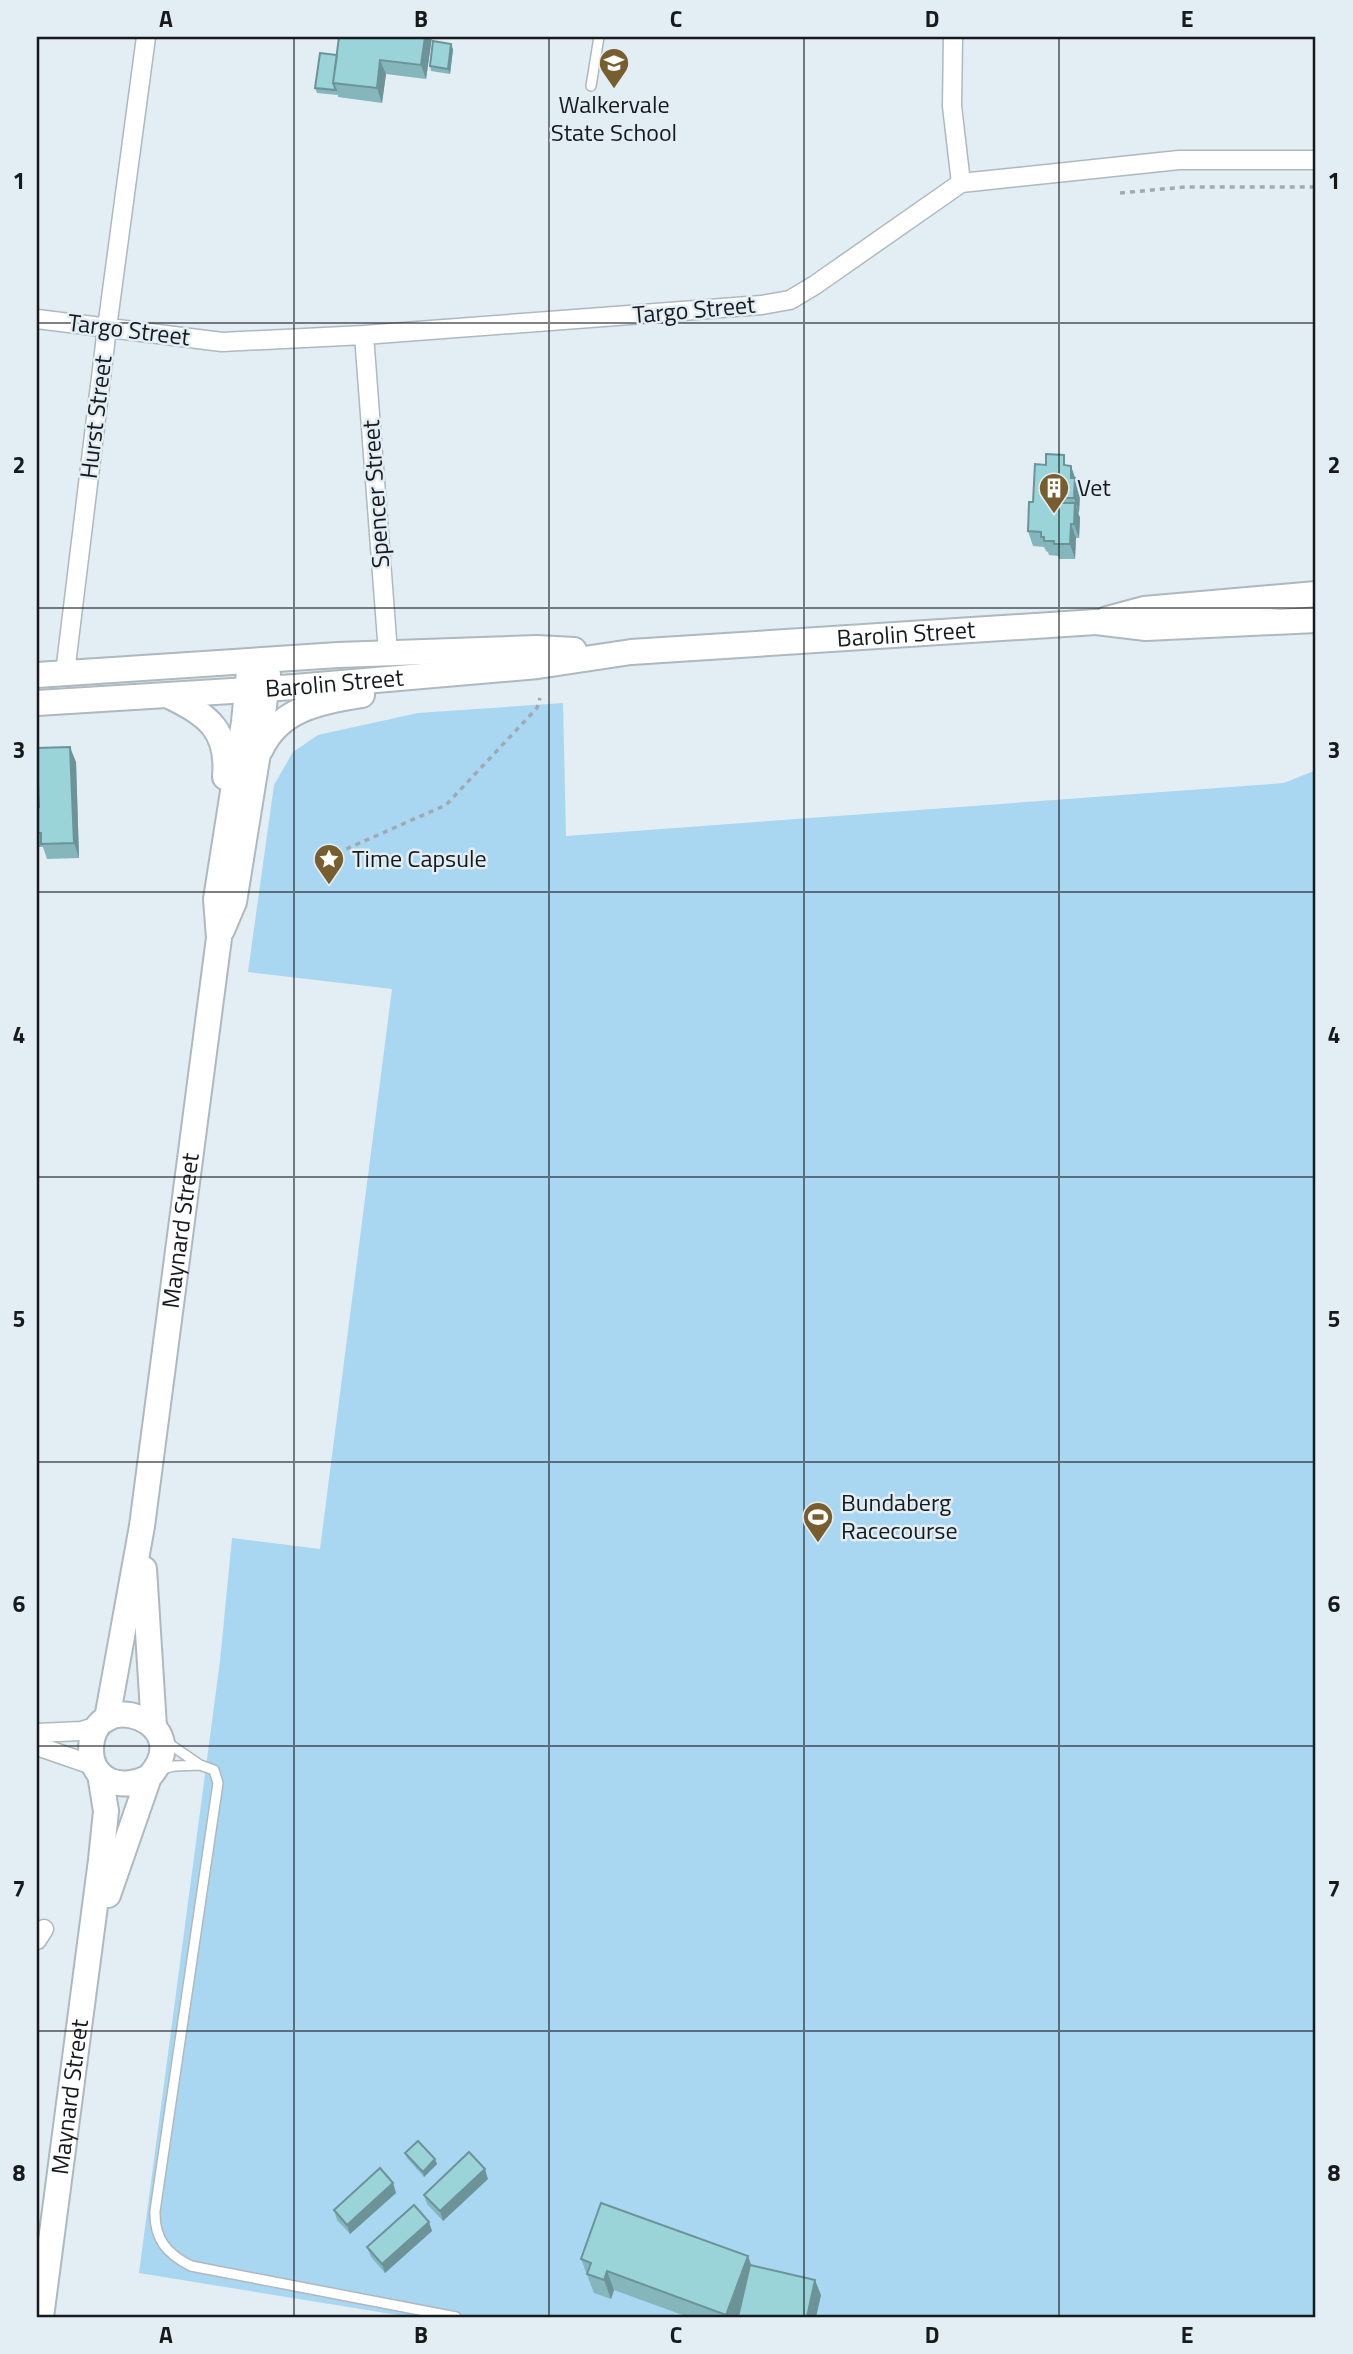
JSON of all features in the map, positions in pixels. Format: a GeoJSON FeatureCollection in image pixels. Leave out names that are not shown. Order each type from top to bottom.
{"type":"FeatureCollection","features":[{"type":"Feature","properties":{"kind":"main road","name":"Barolin Street"},"geometry":{"type":"LineString","coordinates":[[1096,622],[1144,609],[1316,594]]}},
{"type":"Feature","properties":{"kind":"main road","name":"Barolin Street"},"geometry":{"type":"LineString","coordinates":[[37,703],[257,690],[538,666],[631,652],[1096,622],[1146,628],[1316,620]]}},
{"type":"Feature","properties":{"kind":"main road","name":"Barolin Street"},"geometry":{"type":"LineString","coordinates":[[37,675],[388,653],[537,648],[631,652]]}},
{"type":"Feature","properties":{"kind":"main road","name":"Maynard Street"},"geometry":{"type":"LineString","coordinates":[[104,1722],[113,1697],[142,1526],[219,937],[216,899],[225,841],[257,690],[260,660]]}},
{"type":"Feature","properties":{"kind":"main road"},"geometry":{"type":"LineString","coordinates":[[258,753],[273,727],[282,720],[319,704],[359,695],[422,687],[490,670]]}},
{"type":"Feature","properties":{"kind":"main road","name":"Maynard Street"},"geometry":{"type":"LineString","coordinates":[[219,937],[234,902],[258,753],[257,690]]}},
{"type":"Feature","properties":{"kind":"main road"},"geometry":{"type":"LineString","coordinates":[[167,695],[198,709],[220,737],[226,760],[225,841]]}},
{"type":"Feature","properties":{"kind":"main road","name":"Maynard Street"},"geometry":{"type":"LineString","coordinates":[[142,1526],[157,1733]]}},
{"type":"Feature","properties":{"kind":"main road"},"geometry":{"type":"LineString","coordinates":[[119,1714],[144,1718],[157,1733],[162,1755],[152,1774],[138,1783],[124,1785],[111,1782],[97,1770],[91,1745],[104,1722],[119,1714]]}},
{"type":"Feature","properties":{"kind":"main road","name":"Maynard Street"},"geometry":{"type":"LineString","coordinates":[[41,2317],[43,2254],[89,1959],[106,1811],[97,1770]]}},
{"type":"Feature","properties":{"kind":"main road","name":"Maynard Street"},"geometry":{"type":"LineString","coordinates":[[89,1959],[115,1871],[152,1774]]}},
{"type":"Feature","properties":{"kind":"street","name":"Hurst Street"},"geometry":{"type":"LineString","coordinates":[[65,673],[146,37]]}},
{"type":"Feature","properties":{"kind":"street"},"geometry":{"type":"LineString","coordinates":[[953,37],[952,106],[961,183]]}},
{"type":"Feature","properties":{"kind":"street","name":"Targo Street"},"geometry":{"type":"LineString","coordinates":[[37,319],[222,342],[364,335],[762,305],[790,300],[815,285],[961,183],[1179,160],[1316,160]]}},
{"type":"Feature","properties":{"kind":"street","name":"Spencer Street"},"geometry":{"type":"LineString","coordinates":[[364,335],[388,653]]}},
{"type":"Feature","properties":{"kind":"street"},"geometry":{"type":"LineString","coordinates":[[37,1733],[81,1731],[104,1722]]}},
{"type":"Feature","properties":{"kind":"street"},"geometry":{"type":"LineString","coordinates":[[37,1746],[97,1770]]}},
{"type":"Feature","properties":{"kind":"lane"},"geometry":{"type":"LineString","coordinates":[[591,86],[599,37]]}},
{"type":"Feature","properties":{"kind":"lane"},"geometry":{"type":"LineString","coordinates":[[157,1733],[200,1765],[214,1770],[218,1783],[155,2211],[159,2240],[179,2260],[191,2266],[456,2317]]}},
{"type":"Feature","properties":{"kind":"lane"},"geometry":{"type":"LineString","coordinates":[[152,1774],[175,1766],[200,1765]]}},
{"type":"Feature","properties":{"kind":"path"},"geometry":{"type":"LineString","coordinates":[[1120,193],[1185,187],[1316,187]]}},
{"type":"Feature","properties":{"kind":"path"},"geometry":{"type":"LineString","coordinates":[[328,857],[446,804],[537,708],[540,698]]}},
{"type":"Feature","properties":{"kind":"shaded area","name":"Bundaberg Racecourse"},"geometry":{"type":"Polygon","coordinates":[[[563,703],[566,836],[1284,783],[1316,770],[1316,2317],[410,2317],[139,2273],[220,1661],[232,1538],[320,1549],[392,989],[248,972],[274,785],[293,752],[318,735],[418,713],[563,703]]]}},
{"type":"Feature","properties":{"kind":"building"},"geometry":{"type":"Polygon","coordinates":[[[339,37],[425,37],[421,65],[380,60],[377,88],[333,83],[339,37]]]}},
{"type":"Feature","properties":{"kind":"building"},"geometry":{"type":"Polygon","coordinates":[[[433,41],[451,44],[448,69],[430,66],[433,41]]]}},
{"type":"Feature","properties":{"kind":"building"},"geometry":{"type":"Polygon","coordinates":[[[320,53],[337,55],[333,83],[336,90],[315,88],[320,53]]]}},
{"type":"Feature","properties":{"kind":"building","name":"Vet"},"geometry":{"type":"Polygon","coordinates":[[[1046,454],[1064,455],[1064,465],[1071,466],[1071,478],[1075,478],[1074,498],[1064,498],[1063,503],[1075,503],[1070,544],[1044,541],[1041,532],[1028,531],[1035,464],[1046,465],[1046,454]]]}},
{"type":"Feature","properties":{"kind":"building"},"geometry":{"type":"Polygon","coordinates":[[[70,747],[74,843],[41,844],[41,833],[37,833],[37,748],[70,747]]]}},
{"type":"Feature","properties":{"kind":"building"},"geometry":{"type":"Polygon","coordinates":[[[418,2141],[435,2159],[423,2172],[405,2153],[418,2141]]]}},
{"type":"Feature","properties":{"kind":"building"},"geometry":{"type":"Polygon","coordinates":[[[469,2152],[485,2169],[440,2211],[424,2195],[469,2152]]]}},
{"type":"Feature","properties":{"kind":"building"},"geometry":{"type":"Polygon","coordinates":[[[380,2168],[393,2183],[347,2225],[334,2210],[380,2168]]]}},
{"type":"Feature","properties":{"kind":"building"},"geometry":{"type":"Polygon","coordinates":[[[601,2203],[748,2256],[726,2315],[607,2271],[604,2280],[587,2274],[591,2263],[581,2259],[601,2203]]]}},
{"type":"Feature","properties":{"kind":"building"},"geometry":{"type":"Polygon","coordinates":[[[414,2205],[429,2222],[382,2264],[367,2247],[414,2205]]]}},
{"type":"Feature","properties":{"kind":"building"},"geometry":{"type":"Polygon","coordinates":[[[750,2265],[815,2280],[807,2317],[738,2317],[750,2265]]]}},
{"type":"Feature","properties":{"kind":"place","name":"Walkervale State School"},"geometry":{"type":"Point","coordinates":[614,90]}},
{"type":"Feature","properties":{"kind":"place","name":"Vet"},"geometry":{"type":"Point","coordinates":[1054,515]}},
{"type":"Feature","properties":{"kind":"place","name":"Time Capsule"},"geometry":{"type":"Point","coordinates":[329,886]}},
{"type":"Feature","properties":{"kind":"place","name":"Bundaberg Racecourse"},"geometry":{"type":"Point","coordinates":[818,1544]}}]}
